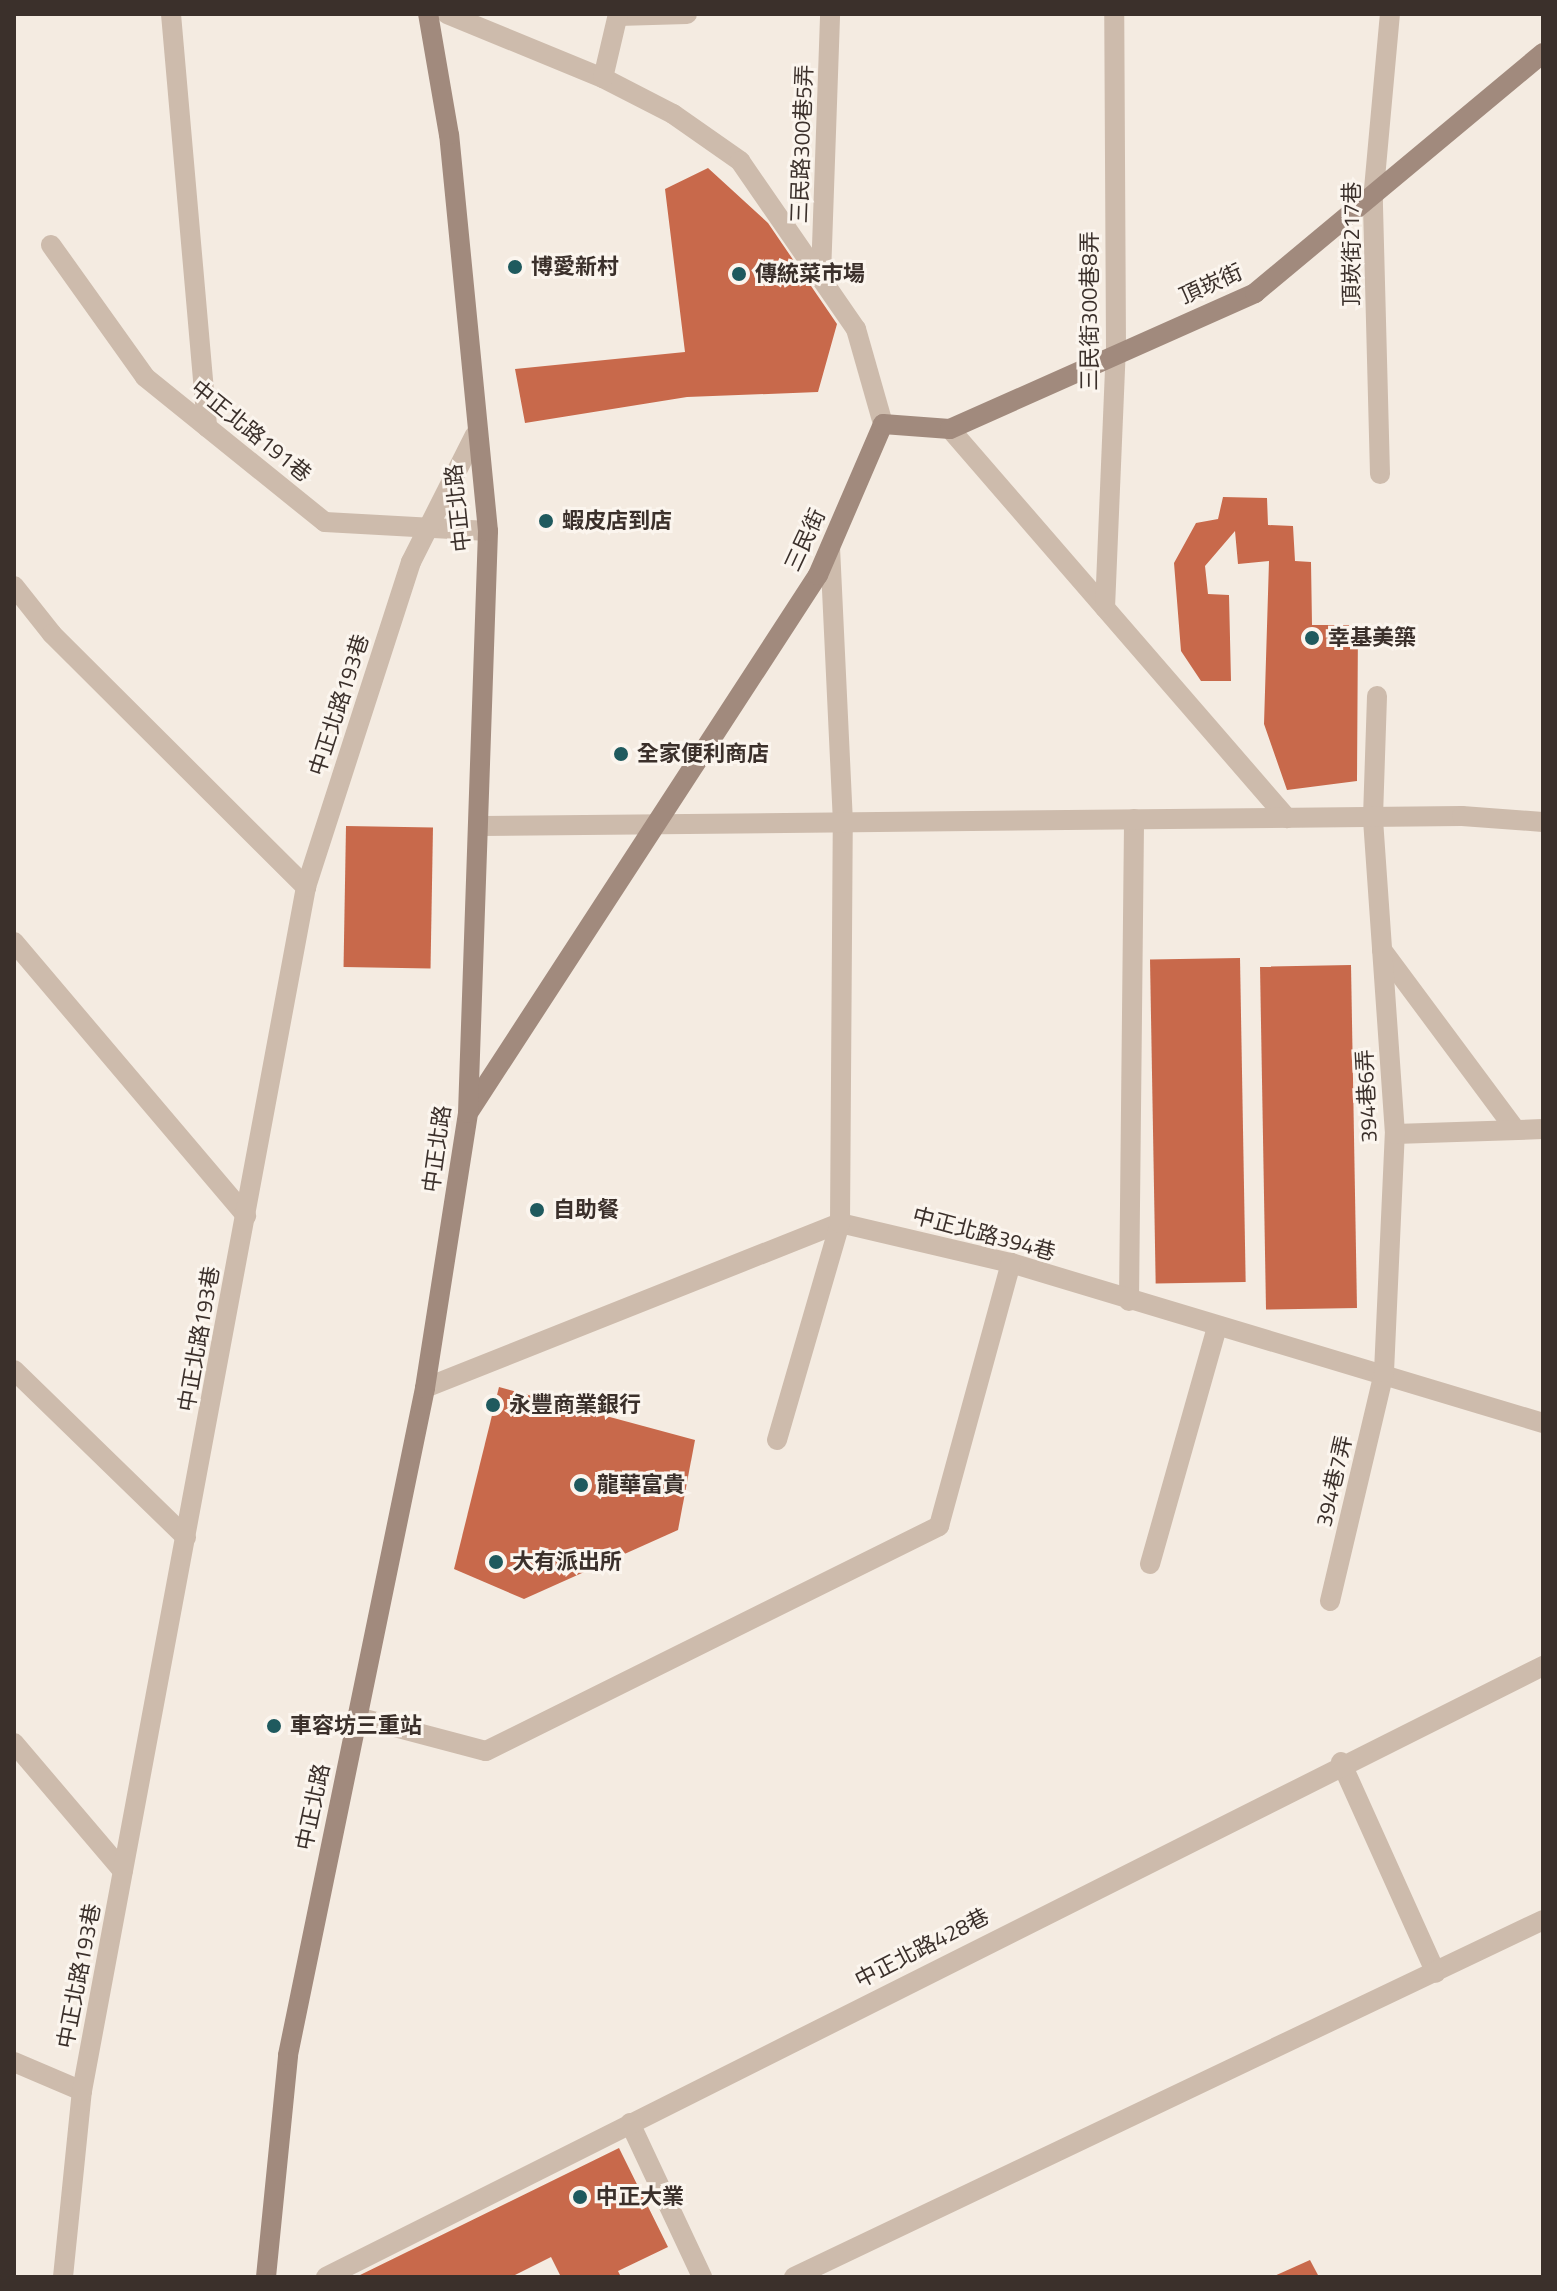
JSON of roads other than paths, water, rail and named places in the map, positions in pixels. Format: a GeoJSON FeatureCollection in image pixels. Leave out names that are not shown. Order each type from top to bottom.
{"type":"FeatureCollection","features":[{"type":"Feature","properties":{"kind":"main road","name":"中正北路"},"geometry":{"type":"LineString","coordinates":[[266,2277],[288,2055],[425,1388],[468,1113],[482,826],[488,531],[475,435],[449,135],[428,14]]}},
{"type":"Feature","properties":{"kind":"main road","name":"頂崁街"},"geometry":{"type":"LineString","coordinates":[[883,424],[950,429],[1116,350],[1255,293],[1373,200],[1543,53]]}},
{"type":"Feature","properties":{"kind":"main road","name":"三民街"},"geometry":{"type":"LineString","coordinates":[[468,1113],[830,548],[883,424]]}},
{"type":"Feature","properties":{"kind":"street"},"geometry":{"type":"LineString","coordinates":[[171,14],[207,427]]}},
{"type":"Feature","properties":{"kind":"street"},"geometry":{"type":"LineString","coordinates":[[447,14],[603,78],[673,114],[740,161],[856,329],[883,424]]}},
{"type":"Feature","properties":{"kind":"street"},"geometry":{"type":"LineString","coordinates":[[603,78],[618,15],[687,14]]}},
{"type":"Feature","properties":{"kind":"street","name":"三民路300巷5弄"},"geometry":{"type":"LineString","coordinates":[[821,275],[830,14]]}},
{"type":"Feature","properties":{"kind":"street","name":"三民街300巷8弄"},"geometry":{"type":"LineString","coordinates":[[1105,608],[1116,350],[1114,14]]}},
{"type":"Feature","properties":{"kind":"street","name":"頂崁街217巷"},"geometry":{"type":"LineString","coordinates":[[1380,474],[1373,200],[1390,14]]}},
{"type":"Feature","properties":{"kind":"street","name":"中正北路191巷"},"geometry":{"type":"LineString","coordinates":[[51,245],[145,377],[325,522],[488,531]]}},
{"type":"Feature","properties":{"kind":"street"},"geometry":{"type":"LineString","coordinates":[[950,429],[1287,818]]}},
{"type":"Feature","properties":{"kind":"street","name":"中正北路193巷"},"geometry":{"type":"LineString","coordinates":[[63,2277],[82,2091],[306,887],[411,562],[475,435]]}},
{"type":"Feature","properties":{"kind":"street"},"geometry":{"type":"LineString","coordinates":[[777,1440],[840,1223],[843,823],[830,548]]}},
{"type":"Feature","properties":{"kind":"street"},"geometry":{"type":"LineString","coordinates":[[14,586],[52,634],[306,887]]}},
{"type":"Feature","properties":{"kind":"street","name":"394巷6弄"},"geometry":{"type":"LineString","coordinates":[[1377,696],[1373,817],[1395,1134],[1384,1372]]}},
{"type":"Feature","properties":{"kind":"street"},"geometry":{"type":"LineString","coordinates":[[482,826],[1373,817],[1543,822]]}},
{"type":"Feature","properties":{"kind":"street"},"geometry":{"type":"LineString","coordinates":[[1129,1301],[1134,819]]}},
{"type":"Feature","properties":{"kind":"street"},"geometry":{"type":"LineString","coordinates":[[14,942],[246,1216]]}},
{"type":"Feature","properties":{"kind":"street"},"geometry":{"type":"LineString","coordinates":[[1382,950],[1515,1129]]}},
{"type":"Feature","properties":{"kind":"street"},"geometry":{"type":"LineString","coordinates":[[1395,1134],[1543,1129]]}},
{"type":"Feature","properties":{"kind":"street"},"geometry":{"type":"LineString","coordinates":[[425,1388],[840,1223]]}},
{"type":"Feature","properties":{"kind":"street","name":"中正北路394巷"},"geometry":{"type":"LineString","coordinates":[[840,1223],[1011,1263],[1217,1327],[1384,1372],[1543,1423]]}},
{"type":"Feature","properties":{"kind":"street"},"geometry":{"type":"LineString","coordinates":[[357,1717],[486,1751],[939,1526],[1011,1263]]}},
{"type":"Feature","properties":{"kind":"street"},"geometry":{"type":"LineString","coordinates":[[1150,1564],[1217,1327]]}},
{"type":"Feature","properties":{"kind":"street"},"geometry":{"type":"LineString","coordinates":[[14,1370],[186,1537]]}},
{"type":"Feature","properties":{"kind":"street","name":"394巷7弄"},"geometry":{"type":"LineString","coordinates":[[1330,1601],[1384,1372]]}},
{"type":"Feature","properties":{"kind":"street","name":"中正北路428巷"},"geometry":{"type":"LineString","coordinates":[[326,2277],[1341,1762],[1543,1666]]}},
{"type":"Feature","properties":{"kind":"street"},"geometry":{"type":"LineString","coordinates":[[14,1743],[123,1871]]}},
{"type":"Feature","properties":{"kind":"street"},"geometry":{"type":"LineString","coordinates":[[1341,1762],[1436,1973]]}},
{"type":"Feature","properties":{"kind":"street"},"geometry":{"type":"LineString","coordinates":[[794,2277],[1543,1920]]}},
{"type":"Feature","properties":{"kind":"street"},"geometry":{"type":"LineString","coordinates":[[14,2062],[82,2091]]}},
{"type":"Feature","properties":{"kind":"street"},"geometry":{"type":"LineString","coordinates":[[630,2123],[702,2277]]}},
{"type":"Feature","properties":{"kind":"place","name":"博愛新村"},"geometry":{"type":"Point","coordinates":[515,267]}},
{"type":"Feature","properties":{"kind":"place","name":"傳統菜市場"},"geometry":{"type":"Point","coordinates":[739,274]}},
{"type":"Feature","properties":{"kind":"place","name":"蝦皮店到店"},"geometry":{"type":"Point","coordinates":[546,521]}},
{"type":"Feature","properties":{"kind":"place","name":"幸基美築"},"geometry":{"type":"Point","coordinates":[1312,638]}},
{"type":"Feature","properties":{"kind":"place","name":"全家便利商店"},"geometry":{"type":"Point","coordinates":[621,754]}},
{"type":"Feature","properties":{"kind":"place","name":"自助餐"},"geometry":{"type":"Point","coordinates":[537,1210]}},
{"type":"Feature","properties":{"kind":"place","name":"永豐商業銀行"},"geometry":{"type":"Point","coordinates":[493,1405]}},
{"type":"Feature","properties":{"kind":"place","name":"龍華富貴"},"geometry":{"type":"Point","coordinates":[581,1485]}},
{"type":"Feature","properties":{"kind":"place","name":"大有派出所"},"geometry":{"type":"Point","coordinates":[496,1562]}},
{"type":"Feature","properties":{"kind":"place","name":"車容坊三重站"},"geometry":{"type":"Point","coordinates":[274,1726]}},
{"type":"Feature","properties":{"kind":"place","name":"中正大業"},"geometry":{"type":"Point","coordinates":[580,2197]}}]}
